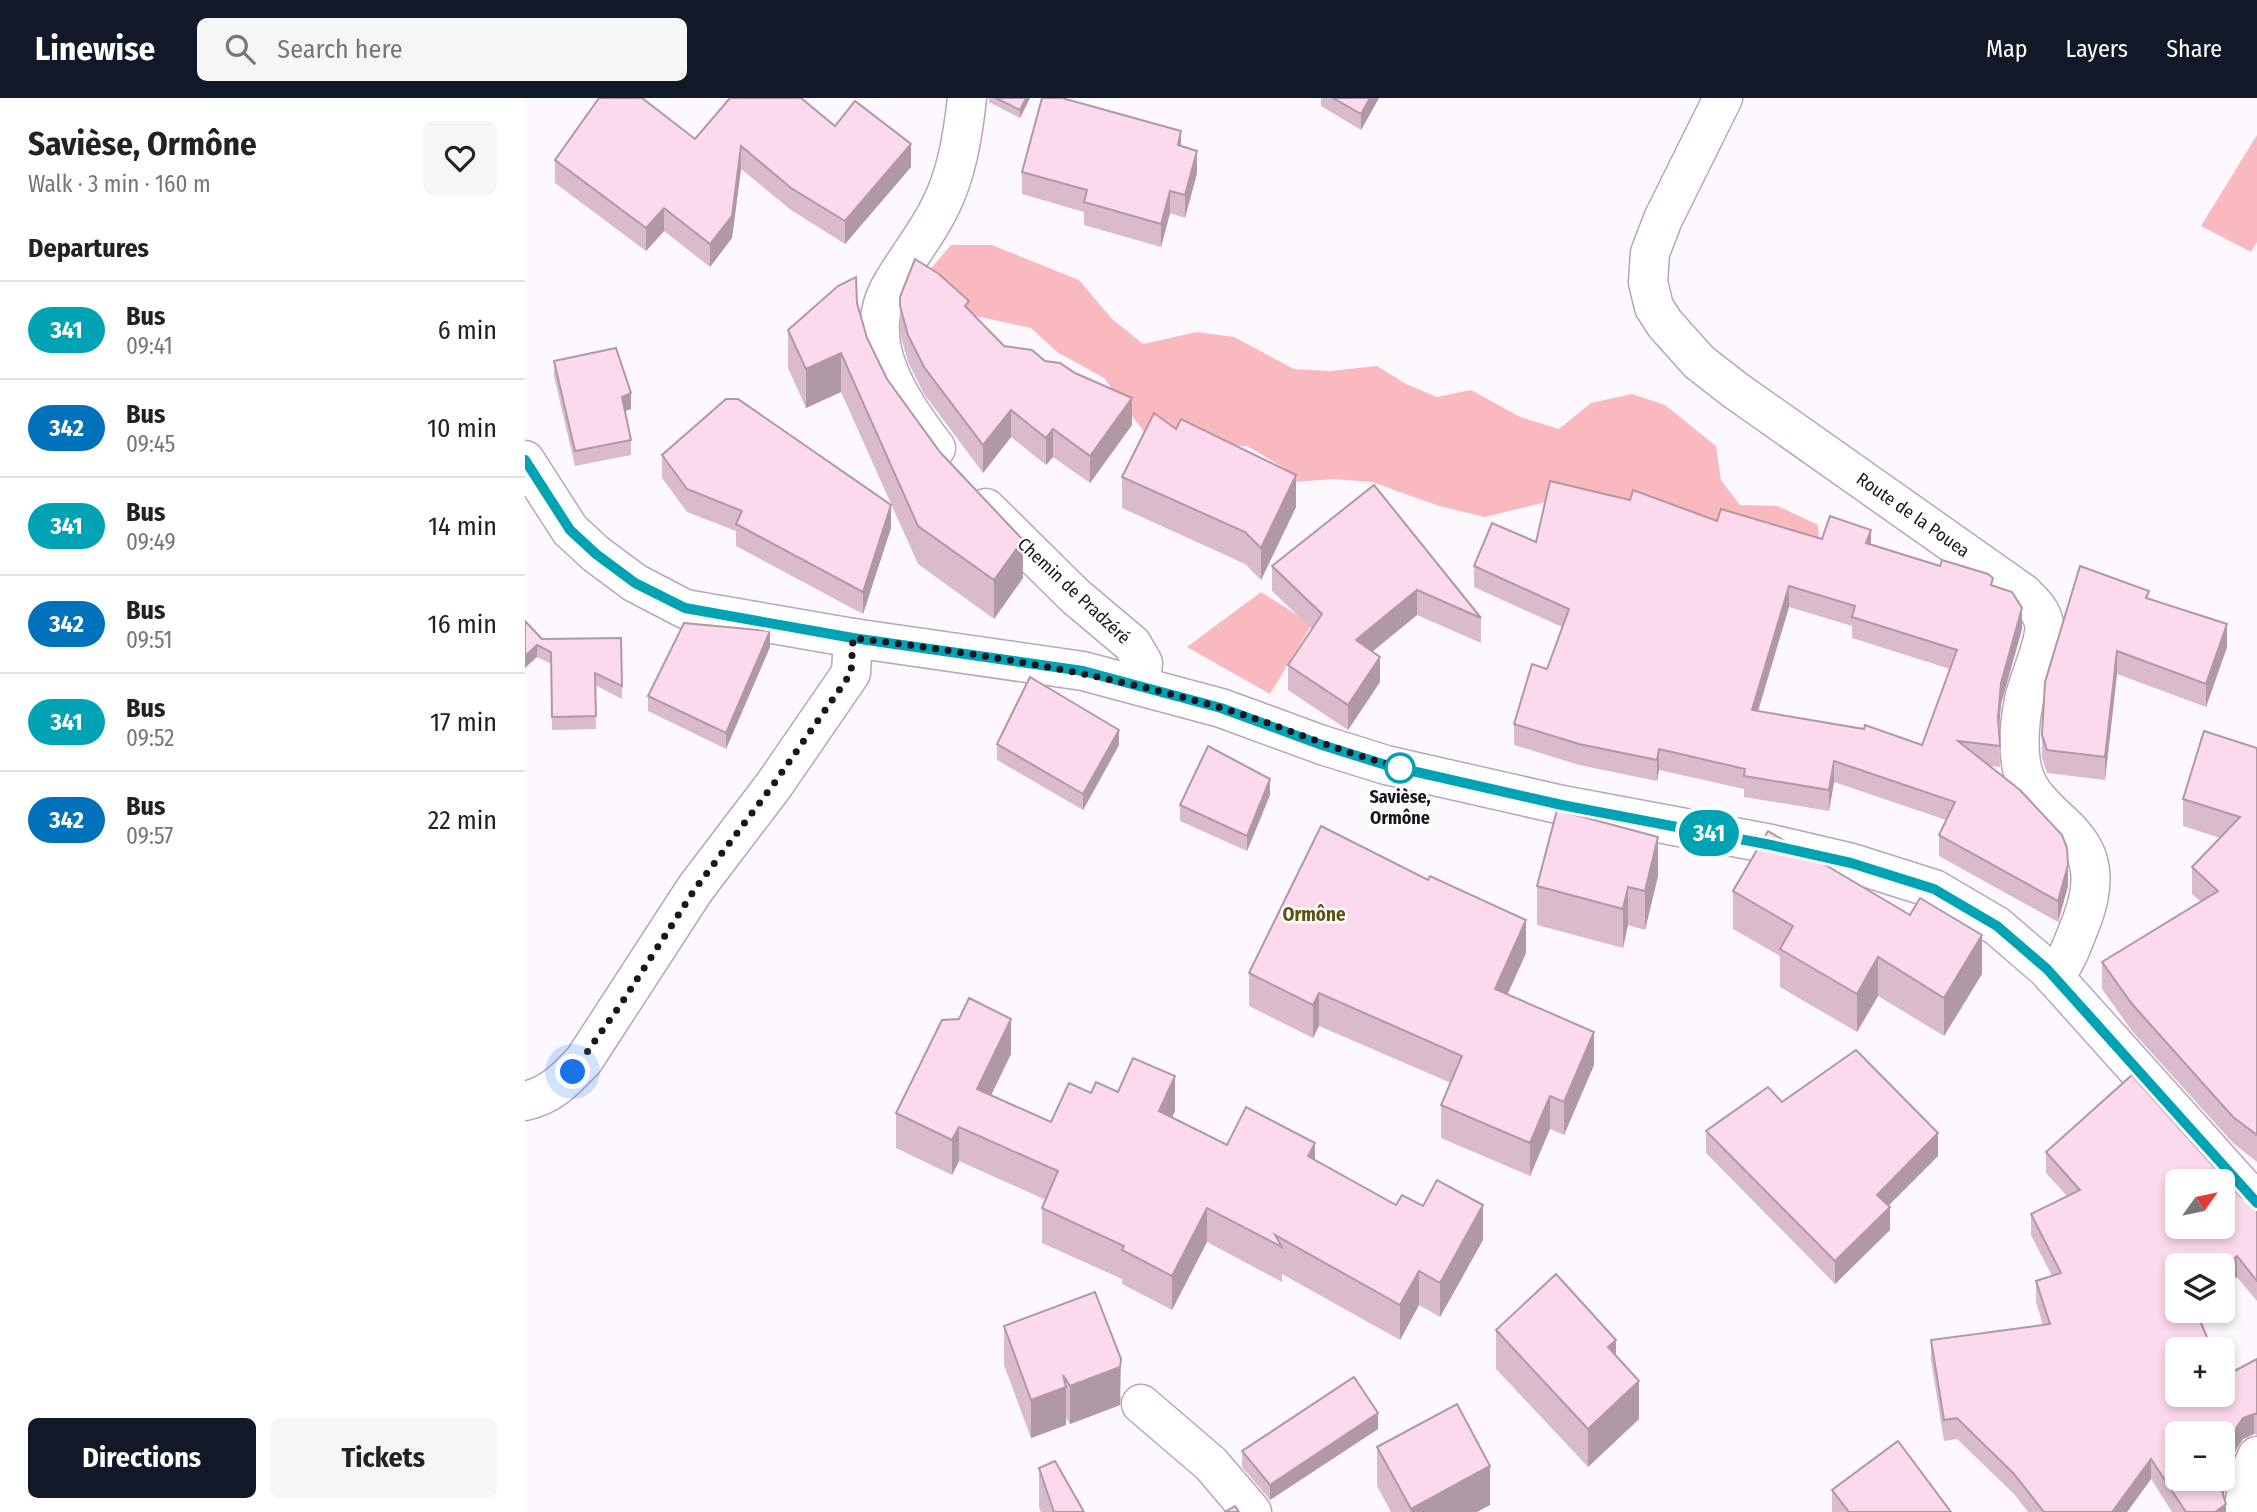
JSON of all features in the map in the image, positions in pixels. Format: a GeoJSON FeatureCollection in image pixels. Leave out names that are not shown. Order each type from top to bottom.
{"type":"FeatureCollection","features":[{"type":"Feature","properties":{"kind":"street","name":"Chemin de Pradzéré"},"geometry":{"type":"LineString","coordinates":[[967,98],[963,135],[945,198],[885,297],[877,328],[888,369],[906,405],[962,480],[1075,596],[1132,644],[1143,663],[1140,685]]}},
{"type":"Feature","properties":{"kind":"street","name":"Route de la Pouea"},"geometry":{"type":"LineString","coordinates":[[1723,98],[1663,219],[1650,253],[1648,282],[1654,307],[1676,340],[1726,383],[2023,593],[2039,610],[2045,626],[2024,700],[2019,739],[2021,766],[2033,792],[2077,838],[2087,854],[2091,886],[2087,906],[2065,964],[2054,977]]}},
{"type":"Feature","properties":{"kind":"street"},"geometry":{"type":"LineString","coordinates":[[525,460],[570,530],[635,583],[685,608],[853,638],[1036,663],[1140,685],[1221,708],[1386,765],[1562,805],[1771,845],[1908,879],[1934,889],[1978,914],[2054,977],[2208,1152],[2257,1203]]}},
{"type":"Feature","properties":{"kind":"street"},"geometry":{"type":"LineString","coordinates":[[525,1101],[541,1098],[562,1084],[584,1060],[695,889],[773,785],[851,673],[853,638]]}},
{"type":"Feature","properties":{"kind":"street"},"geometry":{"type":"LineString","coordinates":[[1141,1404],[1211,1464],[1252,1512]]}},
{"type":"Feature","properties":{"kind":"street"},"geometry":{"type":"LineString","coordinates":[[2243,1512],[2249,1475],[2257,1456]]}},
{"type":"Feature","properties":{"kind":"shaded area"},"geometry":{"type":"Polygon","coordinates":[[[2257,135],[2257,242],[2251,252],[2201,226],[2257,135]]]}},
{"type":"Feature","properties":{"kind":"shaded area"},"geometry":{"type":"Polygon","coordinates":[[[951,245],[992,245],[1079,280],[1112,319],[1143,344],[1197,332],[1234,337],[1294,369],[1330,371],[1377,366],[1406,384],[1437,397],[1471,390],[1520,417],[1559,429],[1591,403],[1632,394],[1665,405],[1716,446],[1721,480],[1740,505],[1778,506],[1818,525],[1819,538],[1562,498],[1485,517],[1439,506],[1372,482],[1333,479],[1294,482],[1284,468],[1247,446],[1156,448],[1104,378],[1057,352],[1031,328],[948,310],[928,272],[951,245]]]}},
{"type":"Feature","properties":{"kind":"shaded area"},"geometry":{"type":"Polygon","coordinates":[[[1261,592],[1312,624],[1270,694],[1187,647],[1261,592]]]}},
{"type":"Feature","properties":{"kind":"building"},"geometry":{"type":"Polygon","coordinates":[[[599,98],[642,98],[695,139],[730,98],[801,98],[835,126],[855,101],[911,144],[845,221],[791,188],[741,146],[732,216],[710,244],[664,208],[646,228],[555,160],[599,98]]]}},
{"type":"Feature","properties":{"kind":"building"},"geometry":{"type":"Polygon","coordinates":[[[996,98],[1026,98],[1020,110],[996,98]]]}},
{"type":"Feature","properties":{"kind":"building"},"geometry":{"type":"Polygon","coordinates":[[[1042,98],[1062,98],[1181,131],[1178,145],[1197,151],[1185,195],[1170,191],[1161,224],[1084,202],[1087,190],[1022,172],[1042,98]]]}},
{"type":"Feature","properties":{"kind":"building"},"geometry":{"type":"Polygon","coordinates":[[[1333,98],[1370,98],[1361,114],[1333,98]]]}},
{"type":"Feature","properties":{"kind":"building"},"geometry":{"type":"Polygon","coordinates":[[[915,259],[939,274],[969,301],[965,306],[1004,346],[1032,350],[1045,361],[1060,363],[1075,373],[1132,398],[1090,456],[1053,429],[1046,438],[1011,410],[983,445],[924,367],[908,335],[900,297],[915,259]]]}},
{"type":"Feature","properties":{"kind":"building"},"geometry":{"type":"Polygon","coordinates":[[[856,277],[857,303],[867,338],[887,379],[940,452],[1023,540],[994,580],[918,526],[841,353],[806,369],[788,330],[838,286],[856,277]]]}},
{"type":"Feature","properties":{"kind":"building"},"geometry":{"type":"Polygon","coordinates":[[[616,348],[631,393],[622,397],[631,440],[575,451],[554,361],[616,348]]]}},
{"type":"Feature","properties":{"kind":"building"},"geometry":{"type":"Polygon","coordinates":[[[726,399],[738,399],[891,505],[863,592],[736,524],[742,511],[687,489],[662,455],[726,399]]]}},
{"type":"Feature","properties":{"kind":"building"},"geometry":{"type":"Polygon","coordinates":[[[1154,413],[1176,429],[1181,419],[1296,475],[1261,548],[1245,532],[1122,477],[1154,413]]]}},
{"type":"Feature","properties":{"kind":"building"},"geometry":{"type":"Polygon","coordinates":[[[1550,481],[1630,500],[1633,490],[1717,521],[1721,509],[1822,539],[1830,516],[1871,530],[1866,543],[1940,566],[1942,560],[1988,574],[1993,578],[1991,585],[2012,592],[2022,608],[2001,683],[1998,718],[2000,746],[1958,741],[2020,790],[2062,835],[2067,848],[2068,865],[2058,901],[1939,835],[1955,802],[1834,761],[1829,790],[1744,776],[1745,769],[1659,749],[1657,760],[1579,744],[1514,724],[1532,664],[1547,669],[1569,609],[1474,566],[1492,523],[1536,542],[1550,481]],[[1789,586],[1752,710],[1864,729],[1865,725],[1922,745],[1957,650],[1852,617],[1855,606],[1789,586]]]}},
{"type":"Feature","properties":{"kind":"building"},"geometry":{"type":"Polygon","coordinates":[[[1374,485],[1481,618],[1417,590],[1356,640],[1380,657],[1348,705],[1288,665],[1322,614],[1272,566],[1374,485]]]}},
{"type":"Feature","properties":{"kind":"building"},"geometry":{"type":"Polygon","coordinates":[[[2080,566],[2149,591],[2146,598],[2227,624],[2206,684],[2117,651],[2105,757],[2047,750],[2042,735],[2045,682],[2080,566]]]}},
{"type":"Feature","properties":{"kind":"building"},"geometry":{"type":"Polygon","coordinates":[[[525,621],[542,639],[621,638],[622,686],[595,673],[596,716],[552,717],[551,652],[537,645],[525,656],[525,621]]]}},
{"type":"Feature","properties":{"kind":"building"},"geometry":{"type":"Polygon","coordinates":[[[684,623],[770,631],[726,733],[648,696],[684,623]]]}},
{"type":"Feature","properties":{"kind":"building"},"geometry":{"type":"Polygon","coordinates":[[[1030,677],[1119,730],[1083,794],[997,744],[1030,677]]]}},
{"type":"Feature","properties":{"kind":"building"},"geometry":{"type":"Polygon","coordinates":[[[2204,731],[2257,748],[2257,1135],[2233,1117],[2132,1004],[2102,962],[2218,891],[2192,867],[2240,817],[2183,799],[2204,731]]]}},
{"type":"Feature","properties":{"kind":"building"},"geometry":{"type":"Polygon","coordinates":[[[1208,746],[1270,779],[1247,836],[1180,805],[1208,746]]]}},
{"type":"Feature","properties":{"kind":"building"},"geometry":{"type":"Polygon","coordinates":[[[1557,810],[1658,837],[1645,891],[1628,887],[1623,909],[1537,886],[1557,810]]]}},
{"type":"Feature","properties":{"kind":"building"},"geometry":{"type":"Polygon","coordinates":[[[1321,826],[1428,880],[1430,876],[1526,920],[1495,989],[1594,1032],[1564,1102],[1550,1096],[1530,1143],[1441,1105],[1462,1056],[1319,993],[1313,1005],[1249,973],[1321,826]]]}},
{"type":"Feature","properties":{"kind":"building"},"geometry":{"type":"Polygon","coordinates":[[[1768,831],[1910,915],[1920,898],[1982,935],[1944,998],[1878,957],[1857,994],[1780,949],[1793,926],[1733,891],[1768,831]]]}},
{"type":"Feature","properties":{"kind":"building"},"geometry":{"type":"Polygon","coordinates":[[[969,998],[1011,1019],[977,1089],[1051,1122],[1069,1083],[1091,1093],[1096,1082],[1118,1092],[1133,1058],[1175,1076],[1159,1111],[1227,1145],[1246,1107],[1315,1143],[1308,1156],[1396,1205],[1402,1195],[1423,1206],[1437,1180],[1483,1205],[1440,1283],[1419,1271],[1400,1305],[1275,1235],[1282,1247],[1207,1208],[1172,1276],[1122,1250],[1124,1246],[1042,1208],[1058,1171],[959,1127],[952,1140],[896,1113],[942,1020],[959,1019],[969,998]]]}},
{"type":"Feature","properties":{"kind":"building"},"geometry":{"type":"Polygon","coordinates":[[[1856,1050],[1938,1133],[1877,1195],[1890,1207],[1835,1261],[1706,1131],[1768,1087],[1782,1102],[1856,1050]]]}},
{"type":"Feature","properties":{"kind":"building"},"geometry":{"type":"Polygon","coordinates":[[[2132,1075],[2216,1169],[2165,1169],[2165,1239],[2235,1239],[2235,1190],[2241,1197],[2257,1205],[2257,1281],[2237,1256],[2235,1258],[2235,1253],[2165,1253],[2165,1323],[2201,1323],[2207,1337],[2165,1337],[2165,1407],[2235,1407],[2235,1371],[2257,1359],[2257,1414],[2243,1418],[2235,1432],[2235,1421],[2165,1421],[2165,1480],[2151,1459],[2112,1512],[2044,1512],[2014,1474],[1957,1418],[1944,1420],[1931,1340],[2050,1324],[2036,1281],[2061,1273],[2031,1214],[2080,1190],[2046,1152],[2132,1075]]]}},
{"type":"Feature","properties":{"kind":"building"},"geometry":{"type":"Polygon","coordinates":[[[1556,1274],[1616,1340],[1608,1347],[1639,1381],[1588,1429],[1496,1330],[1556,1274]]]}},
{"type":"Feature","properties":{"kind":"building"},"geometry":{"type":"Polygon","coordinates":[[[1095,1292],[1121,1359],[1120,1367],[1070,1386],[1063,1375],[1066,1387],[1031,1400],[1004,1326],[1095,1292]]]}},
{"type":"Feature","properties":{"kind":"building"},"geometry":{"type":"Polygon","coordinates":[[[1354,1377],[1378,1413],[1270,1485],[1242,1451],[1354,1377]]]}},
{"type":"Feature","properties":{"kind":"building"},"geometry":{"type":"Polygon","coordinates":[[[1457,1404],[1490,1466],[1411,1509],[1377,1447],[1457,1404]]]}},
{"type":"Feature","properties":{"kind":"building"},"geometry":{"type":"Polygon","coordinates":[[[1898,1441],[1951,1512],[1849,1512],[1832,1490],[1898,1441]]]}},
{"type":"Feature","properties":{"kind":"building"},"geometry":{"type":"Polygon","coordinates":[[[1055,1461],[1084,1512],[1054,1512],[1039,1468],[1055,1461]]]}},
{"type":"Feature","properties":{"kind":"building"},"geometry":{"type":"Polygon","coordinates":[[[2172,1491],[2222,1491],[2226,1504],[2215,1512],[2186,1512],[2172,1491]]]}},
{"type":"Feature","properties":{"kind":"building"},"geometry":{"type":"Polygon","coordinates":[[[1235,1506],[1239,1512],[1225,1512],[1235,1506]]]}},
{"type":"Feature","properties":{"kind":"bus line","name":"341"},"geometry":{"type":"LineString","coordinates":[[525,460],[570,530],[596,554],[635,583],[685,608],[853,638],[1083,671],[1221,708],[1386,765],[1562,805],[1648,820],[1851,863],[1934,889],[1997,926],[2047,969],[2112,1039],[2208,1152],[2257,1203]]}},
{"type":"Feature","properties":{"kind":"place","name":"Savièse, Ormône"},"geometry":{"type":"Point","coordinates":[1400,768]}},
{"type":"Feature","properties":{"kind":"district","name":"Ormône"},"geometry":{"type":"Point","coordinates":[1314,914]}},
{"type":"Feature","properties":{"kind":"route"},"geometry":{"type":"LineString","coordinates":[[573,1072],[584,1060],[695,889],[773,785],[851,673],[853,638],[1083,671],[1221,708],[1322,745],[1386,765],[1409,769],[1400,768]]}}]}
